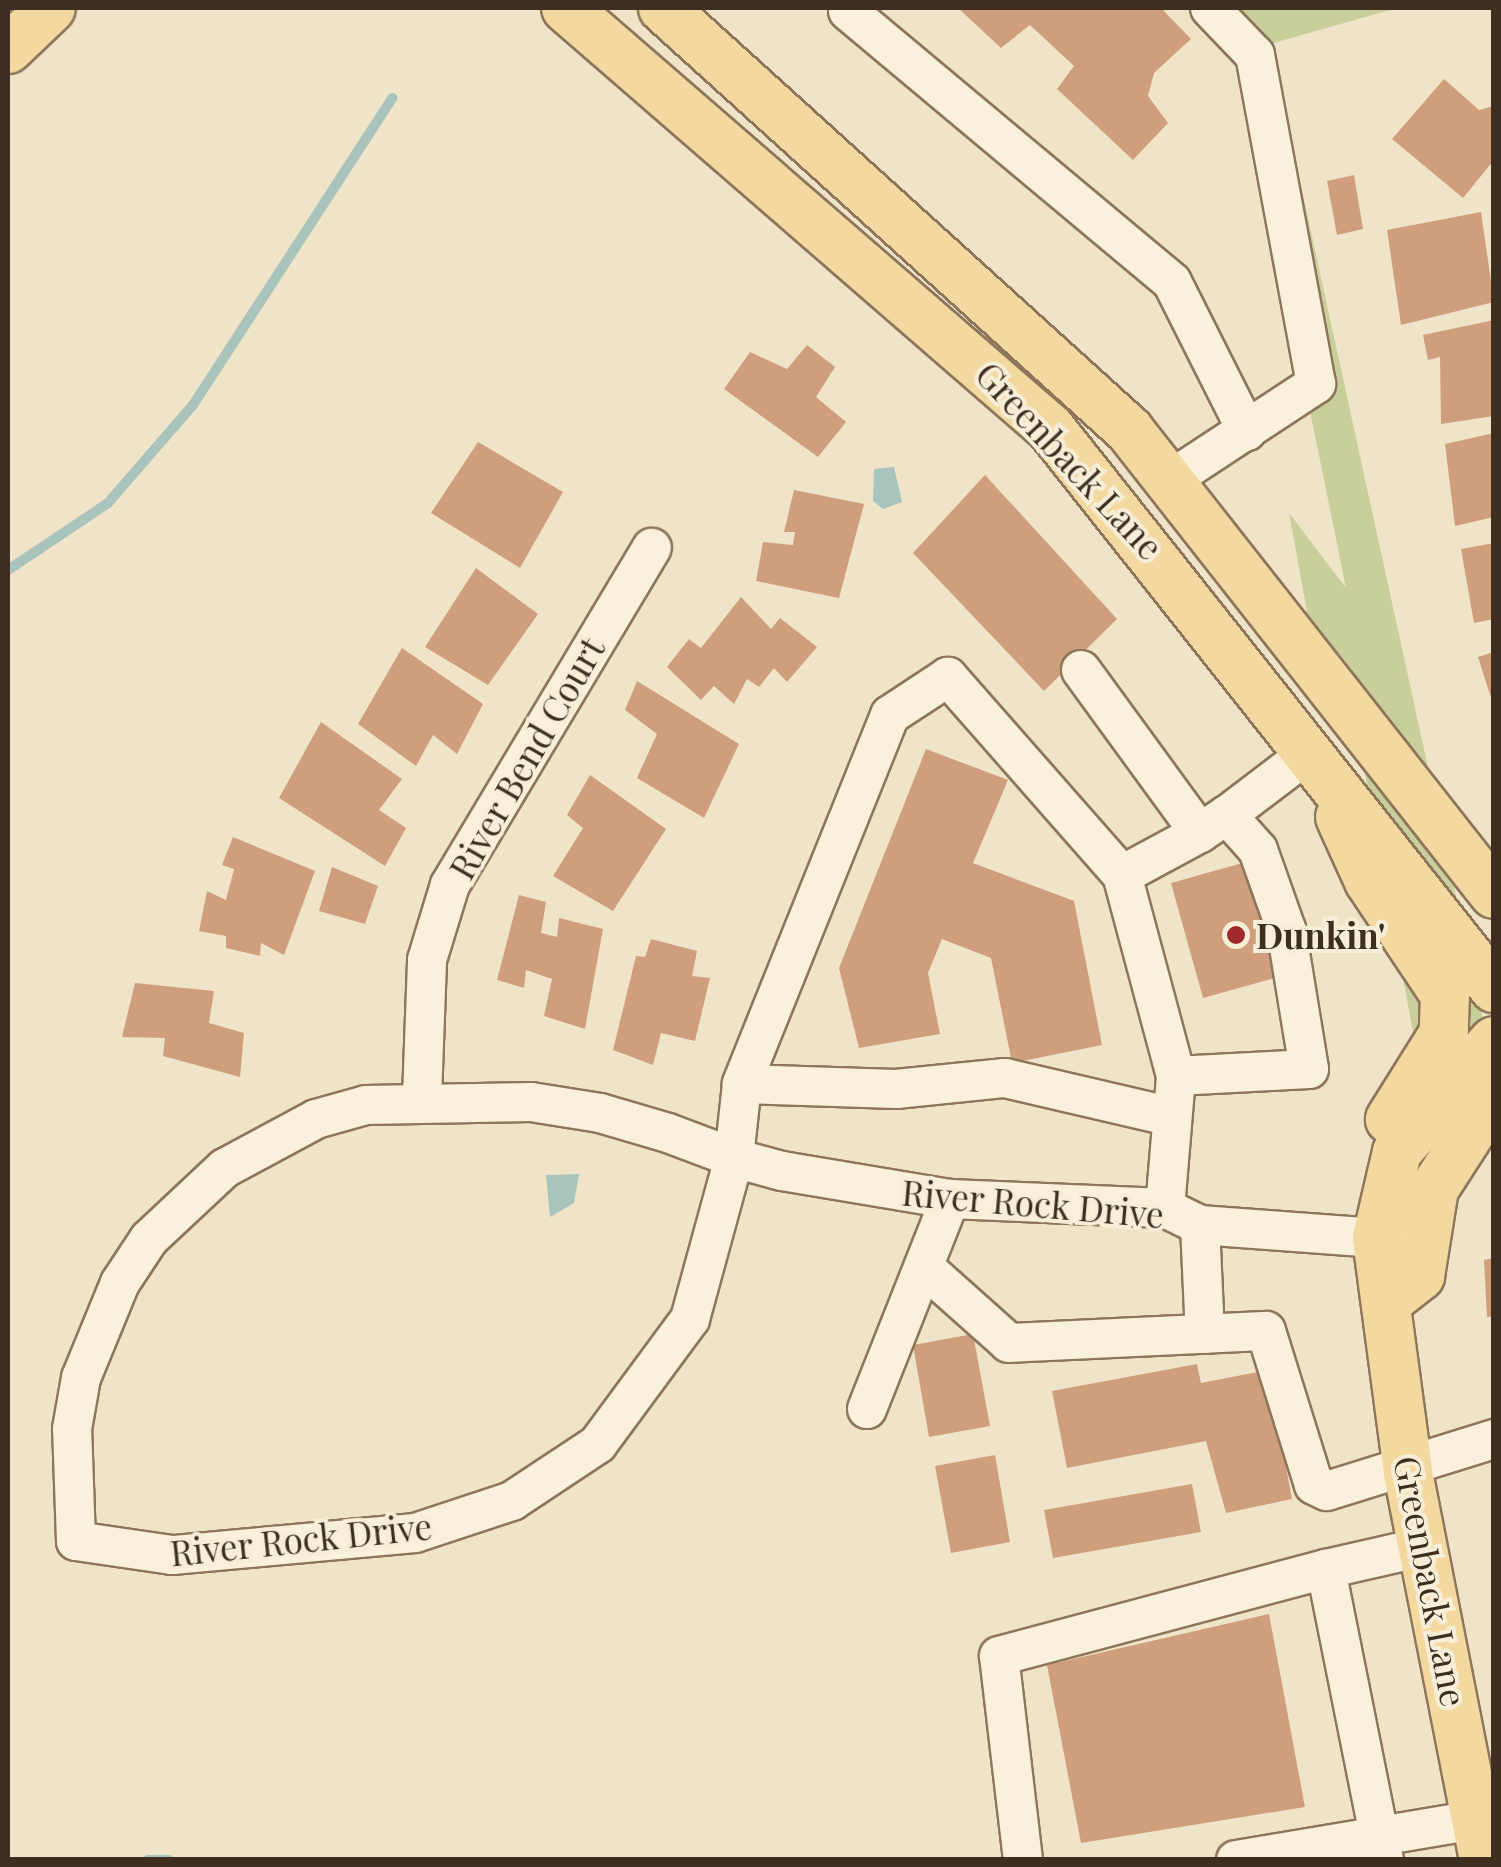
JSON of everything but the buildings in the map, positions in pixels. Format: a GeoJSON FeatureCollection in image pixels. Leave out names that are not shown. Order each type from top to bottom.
{"type":"FeatureCollection","features":[{"type":"Feature","properties":{"kind":"main road"},"geometry":{"type":"LineString","coordinates":[[8,49],[51,8]]}},
{"type":"Feature","properties":{"kind":"main road","name":"Greenback Lane"},"geometry":{"type":"LineString","coordinates":[[566,8],[1050,428],[1317,758],[1494,988]]}},
{"type":"Feature","properties":{"kind":"main road","name":"Greenback Lane"},"geometry":{"type":"LineString","coordinates":[[664,8],[1057,356],[1170,480],[1494,894]]}},
{"type":"Feature","properties":{"kind":"main road","name":"Greenback Lane"},"geometry":{"type":"LineString","coordinates":[[1317,758],[1369,881],[1445,995],[1444,1032],[1390,1117],[1380,1217],[1408,1471],[1484,1843]]}},
{"type":"Feature","properties":{"kind":"main road"},"geometry":{"type":"LineString","coordinates":[[1380,1217],[1423,1115],[1494,1041]]}},
{"type":"Feature","properties":{"kind":"main road"},"geometry":{"type":"LineString","coordinates":[[1388,1301],[1420,1276],[1434,1189],[1494,1096]]}},
{"type":"Feature","properties":{"kind":"street"},"geometry":{"type":"LineString","coordinates":[[1170,480],[1316,384],[1256,55],[1210,8]]}},
{"type":"Feature","properties":{"kind":"street"},"geometry":{"type":"LineString","coordinates":[[848,10],[1172,282],[1248,430]]}},
{"type":"Feature","properties":{"kind":"street","name":"River Bend Court"},"geometry":{"type":"LineString","coordinates":[[422,1098],[428,960],[450,885],[652,548]]}},
{"type":"Feature","properties":{"kind":"street"},"geometry":{"type":"LineString","coordinates":[[1082,670],[1213,824],[1258,850],[1286,929],[1309,1068],[1176,1076]]}},
{"type":"Feature","properties":{"kind":"street"},"geometry":{"type":"LineString","coordinates":[[734,1158],[742,1084],[890,715],[948,677],[1122,875],[1176,1076],[1165,1208]]}},
{"type":"Feature","properties":{"kind":"street"},"geometry":{"type":"LineString","coordinates":[[1122,875],[1213,824],[1317,758]]}},
{"type":"Feature","properties":{"kind":"street"},"geometry":{"type":"LineString","coordinates":[[742,1084],[896,1089],[1004,1078],[1172,1117]]}},
{"type":"Feature","properties":{"kind":"street","name":"River Rock Drive"},"geometry":{"type":"LineString","coordinates":[[734,1158],[708,1270],[665,1364],[598,1444],[558,1476],[415,1533],[204,1555],[76,1541],[70,1482],[81,1378],[120,1282],[150,1239],[204,1184],[269,1140],[350,1110],[422,1098],[600,1114],[734,1158],[950,1199],[1165,1208],[1200,1225],[1380,1217]]}},
{"type":"Feature","properties":{"kind":"street"},"geometry":{"type":"LineString","coordinates":[[1380,1217],[1434,1189]]}},
{"type":"Feature","properties":{"kind":"street"},"geometry":{"type":"LineString","coordinates":[[867,1409],[926,1270],[950,1199]]}},
{"type":"Feature","properties":{"kind":"street"},"geometry":{"type":"LineString","coordinates":[[1200,1225],[1206,1334]]}},
{"type":"Feature","properties":{"kind":"street"},"geometry":{"type":"LineString","coordinates":[[926,1270],[1009,1343],[1206,1334],[1276,1338],[1314,1484],[1327,1490],[1408,1471],[1494,1439]]}},
{"type":"Feature","properties":{"kind":"street"},"geometry":{"type":"LineString","coordinates":[[1024,1860],[999,1656],[1422,1547]]}},
{"type":"Feature","properties":{"kind":"street"},"geometry":{"type":"LineString","coordinates":[[1326,1569],[1382,1845]]}},
{"type":"Feature","properties":{"kind":"street"},"geometry":{"type":"LineString","coordinates":[[1236,1860],[1382,1845],[1421,1834],[1484,1843]]}},
{"type":"Feature","properties":{"kind":"green space"},"geometry":{"type":"Polygon","coordinates":[[[1228,8],[1397,8],[1270,44],[1493,1065],[1432,1134],[1361,752],[1324,705],[1289,513],[1346,588],[1228,8]]]}},
{"type":"Feature","properties":{"kind":"water"},"geometry":{"type":"Polygon","coordinates":[[[894,467],[902,502],[883,509],[873,501],[874,469],[894,467]]]}},
{"type":"Feature","properties":{"kind":"water"},"geometry":{"type":"Polygon","coordinates":[[[579,1174],[574,1203],[550,1217],[546,1175],[579,1174]]]}},
{"type":"Feature","properties":{"kind":"waterway"},"geometry":{"type":"LineString","coordinates":[[8,570],[108,503],[193,405],[392,98]]}},
{"type":"Feature","properties":{"kind":"waterway"},"geometry":{"type":"LineString","coordinates":[[148,1860],[169,1860]]}},
{"type":"Feature","properties":{"kind":"place","name":"Dunkin'"},"geometry":{"type":"Point","coordinates":[1236,935]}}]}
